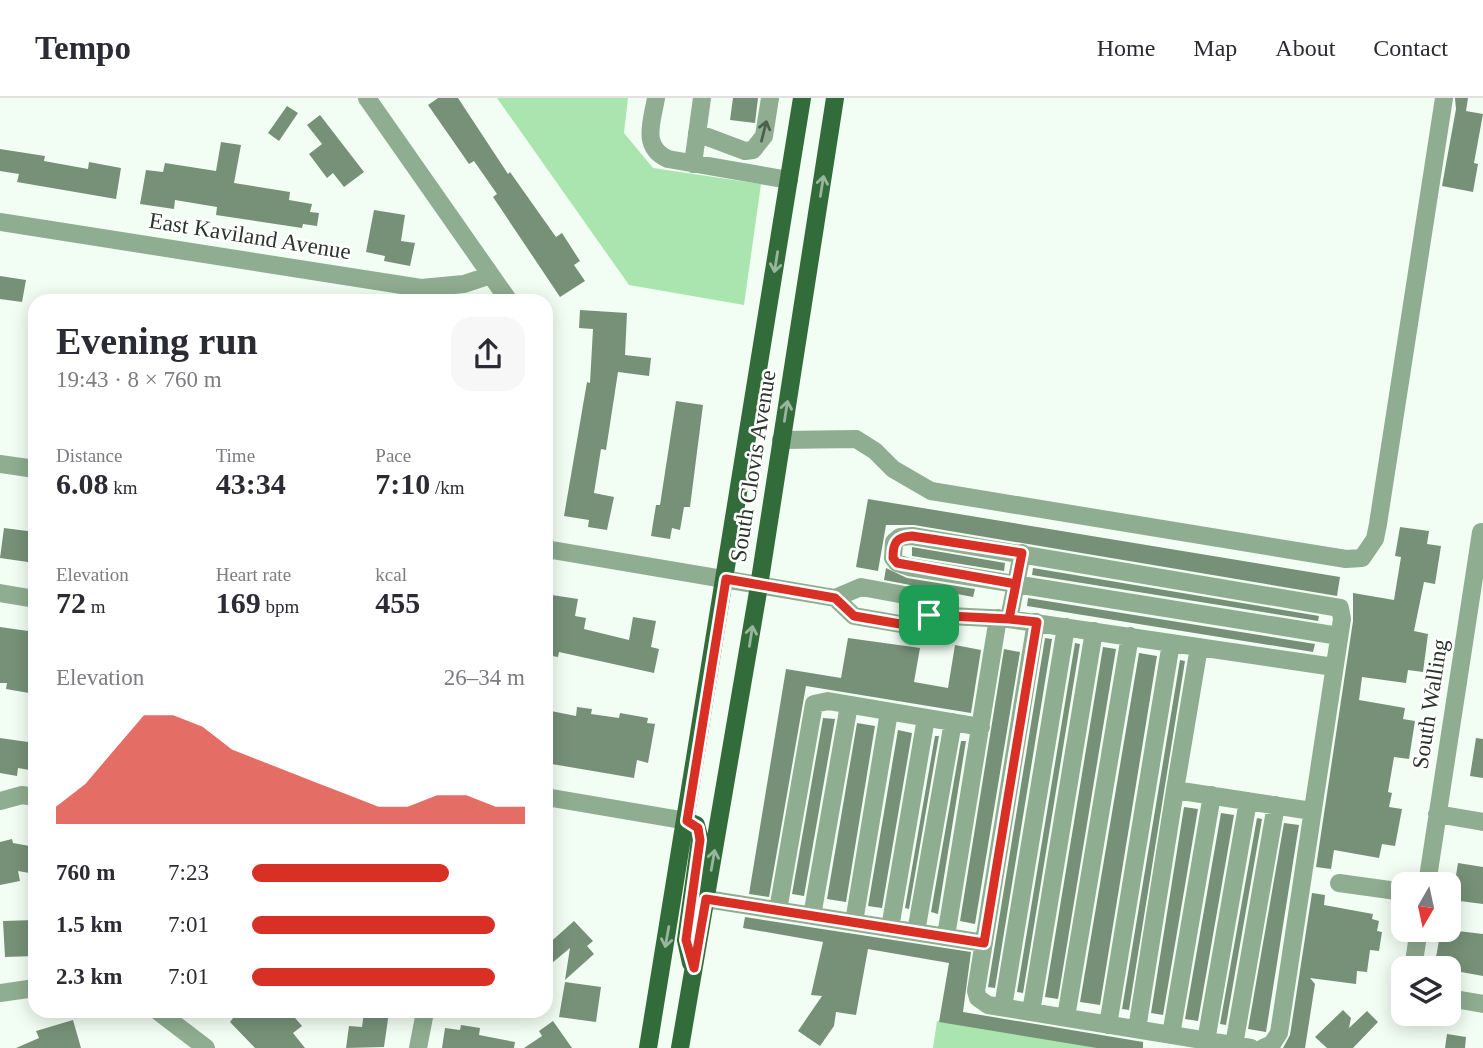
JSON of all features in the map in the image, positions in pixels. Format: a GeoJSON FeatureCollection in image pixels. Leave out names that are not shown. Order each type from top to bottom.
{"type":"FeatureCollection","features":[{"type":"Feature","properties":{"kind":"main road","name":"South Clovis Avenue"},"geometry":{"type":"LineString","coordinates":[[649,1048],[802,98]]}},
{"type":"Feature","properties":{"kind":"main road","name":"South Clovis Avenue"},"geometry":{"type":"LineString","coordinates":[[680,1048],[759,586],[835,98]]}},
{"type":"Feature","properties":{"kind":"main road"},"geometry":{"type":"LineString","coordinates":[[687,821],[698,828],[700,840],[686,940],[694,968]]}},
{"type":"Feature","properties":{"kind":"street"},"geometry":{"type":"LineString","coordinates":[[367,98],[504,294]]}},
{"type":"Feature","properties":{"kind":"street"},"geometry":{"type":"LineString","coordinates":[[656,98],[649,142],[656,154],[789,180]]}},
{"type":"Feature","properties":{"kind":"street"},"geometry":{"type":"LineString","coordinates":[[693,163],[702,98]]}},
{"type":"Feature","properties":{"kind":"street"},"geometry":{"type":"LineString","coordinates":[[697,133],[745,151],[753,150],[764,136],[770,98]]}},
{"type":"Feature","properties":{"kind":"street"},"geometry":{"type":"LineString","coordinates":[[781,440],[856,439],[875,451],[892,469],[931,491],[1346,559],[1362,558],[1375,539],[1378,524],[1444,98]]}},
{"type":"Feature","properties":{"kind":"street","name":"East Kaviland Avenue"},"geometry":{"type":"LineString","coordinates":[[0,222],[421,288],[464,284],[491,275]]}},
{"type":"Feature","properties":{"kind":"street"},"geometry":{"type":"LineString","coordinates":[[0,464],[28,468]]}},
{"type":"Feature","properties":{"kind":"street","name":"South Walling"},"geometry":{"type":"LineString","coordinates":[[1429,872],[1437,814],[1475,631],[1482,532]]}},
{"type":"Feature","properties":{"kind":"street"},"geometry":{"type":"LineString","coordinates":[[1263,1048],[1272,1044],[1279,1033],[1339,636],[1342,615],[1340,608],[912,536],[900,537],[894,542],[893,558],[897,563],[1339,636]]}},
{"type":"Feature","properties":{"kind":"street"},"geometry":{"type":"LineString","coordinates":[[553,551],[835,598],[861,587],[910,596],[929,615]]}},
{"type":"Feature","properties":{"kind":"street"},"geometry":{"type":"LineString","coordinates":[[946,936],[981,727],[1004,618],[1016,584],[1022,553]]}},
{"type":"Feature","properties":{"kind":"street"},"geometry":{"type":"LineString","coordinates":[[0,593],[28,598]]}},
{"type":"Feature","properties":{"kind":"street"},"geometry":{"type":"LineString","coordinates":[[835,598],[854,616],[906,625],[929,615],[1004,618],[1334,667]]}},
{"type":"Feature","properties":{"kind":"street"},"geometry":{"type":"LineString","coordinates":[[1037,622],[976,991],[982,1003],[1242,1047],[1276,806]]}},
{"type":"Feature","properties":{"kind":"street"},"geometry":{"type":"LineString","coordinates":[[1003,1007],[1066,627]]}},
{"type":"Feature","properties":{"kind":"street"},"geometry":{"type":"LineString","coordinates":[[1031,1012],[1094,631]]}},
{"type":"Feature","properties":{"kind":"street"},"geometry":{"type":"LineString","coordinates":[[1066,1017],[1130,636]]}},
{"type":"Feature","properties":{"kind":"street"},"geometry":{"type":"LineString","coordinates":[[1108,1025],[1171,643]]}},
{"type":"Feature","properties":{"kind":"street"},"geometry":{"type":"LineString","coordinates":[[1137,1029],[1199,647]]}},
{"type":"Feature","properties":{"kind":"street"},"geometry":{"type":"LineString","coordinates":[[778,910],[811,710],[819,702],[981,727]]}},
{"type":"Feature","properties":{"kind":"street"},"geometry":{"type":"LineString","coordinates":[[812,916],[849,705]]}},
{"type":"Feature","properties":{"kind":"street"},"geometry":{"type":"LineString","coordinates":[[854,922],[889,712]]}},
{"type":"Feature","properties":{"kind":"street"},"geometry":{"type":"LineString","coordinates":[[890,928],[926,718]]}},
{"type":"Feature","properties":{"kind":"street"},"geometry":{"type":"LineString","coordinates":[[916,932],[953,722]]}},
{"type":"Feature","properties":{"kind":"street"},"geometry":{"type":"LineString","coordinates":[[1175,790],[1312,811]]}},
{"type":"Feature","properties":{"kind":"street"},"geometry":{"type":"LineString","coordinates":[[1171,1035],[1212,795]]}},
{"type":"Feature","properties":{"kind":"street"},"geometry":{"type":"LineString","coordinates":[[0,801],[28,796]]}},
{"type":"Feature","properties":{"kind":"street"},"geometry":{"type":"LineString","coordinates":[[553,798],[687,821]]}},
{"type":"Feature","properties":{"kind":"street"},"geometry":{"type":"LineString","coordinates":[[1206,1041],[1248,801]]}},
{"type":"Feature","properties":{"kind":"street"},"geometry":{"type":"LineString","coordinates":[[1437,814],[1483,822]]}},
{"type":"Feature","properties":{"kind":"street"},"geometry":{"type":"LineString","coordinates":[[1339,883],[1391,890]]}},
{"type":"Feature","properties":{"kind":"street"},"geometry":{"type":"LineString","coordinates":[[706,899],[984,943]]}},
{"type":"Feature","properties":{"kind":"street"},"geometry":{"type":"LineString","coordinates":[[0,993],[28,989]]}},
{"type":"Feature","properties":{"kind":"street"},"geometry":{"type":"LineString","coordinates":[[1461,1000],[1483,1004]]}},
{"type":"Feature","properties":{"kind":"street"},"geometry":{"type":"LineString","coordinates":[[167,1018],[206,1048]]}},
{"type":"Feature","properties":{"kind":"street"},"geometry":{"type":"LineString","coordinates":[[418,1048],[424,1018]]}},
{"type":"Feature","properties":{"kind":"green space"},"geometry":{"type":"Polygon","coordinates":[[[497,98],[628,98],[624,133],[653,168],[761,184],[744,305],[629,285],[497,98]]]}},
{"type":"Feature","properties":{"kind":"green space"},"geometry":{"type":"Polygon","coordinates":[[[937,1021],[1102,1048],[933,1048],[937,1021]]]}},
{"type":"Feature","properties":{"kind":"building"},"geometry":{"type":"Polygon","coordinates":[[[438,98],[458,98],[508,174],[510,172],[556,237],[562,233],[580,261],[574,265],[585,281],[560,297],[493,197],[497,194],[474,161],[469,164],[428,105],[438,98]]]}},
{"type":"Feature","properties":{"kind":"building"},"geometry":{"type":"Polygon","coordinates":[[[733,98],[758,98],[755,123],[730,120],[733,98]]]}},
{"type":"Feature","properties":{"kind":"building"},"geometry":{"type":"Polygon","coordinates":[[[1455,98],[1468,98],[1466,111],[1483,114],[1474,163],[1478,164],[1473,192],[1442,186],[1456,109],[1455,98]]]}},
{"type":"Feature","properties":{"kind":"building"},"geometry":{"type":"Polygon","coordinates":[[[287,106],[298,113],[279,141],[268,133],[287,106]]]}},
{"type":"Feature","properties":{"kind":"building"},"geometry":{"type":"Polygon","coordinates":[[[320,115],[364,172],[344,187],[333,173],[327,178],[309,154],[322,144],[307,125],[320,115]]]}},
{"type":"Feature","properties":{"kind":"building"},"geometry":{"type":"Polygon","coordinates":[[[221,142],[241,145],[234,183],[290,192],[289,200],[312,204],[310,212],[319,213],[317,226],[303,224],[302,228],[216,215],[217,207],[175,200],[174,209],[140,204],[146,170],[163,172],[165,163],[216,171],[221,142]]]}},
{"type":"Feature","properties":{"kind":"building"},"geometry":{"type":"Polygon","coordinates":[[[0,149],[45,156],[44,161],[88,169],[89,162],[121,168],[116,199],[17,182],[19,174],[0,171],[0,149]]]}},
{"type":"Feature","properties":{"kind":"building"},"geometry":{"type":"Polygon","coordinates":[[[374,210],[405,215],[401,241],[415,243],[410,266],[384,261],[385,256],[366,252],[374,210]]]}},
{"type":"Feature","properties":{"kind":"building"},"geometry":{"type":"Polygon","coordinates":[[[0,276],[26,280],[22,302],[0,299],[0,276]]]}},
{"type":"Feature","properties":{"kind":"building"},"geometry":{"type":"Polygon","coordinates":[[[580,310],[627,313],[625,355],[651,358],[649,376],[618,372],[606,450],[601,449],[594,493],[614,497],[607,530],[588,527],[589,520],[564,516],[587,382],[590,383],[593,329],[579,328],[580,310]]]}},
{"type":"Feature","properties":{"kind":"building"},"geometry":{"type":"Polygon","coordinates":[[[676,401],[703,405],[690,507],[684,507],[680,530],[672,528],[670,539],[651,536],[656,505],[660,505],[676,401]]]}},
{"type":"Feature","properties":{"kind":"building"},"geometry":{"type":"Polygon","coordinates":[[[868,499],[1340,577],[1337,596],[914,525],[886,525],[878,571],[856,567],[868,499]]]}},
{"type":"Feature","properties":{"kind":"building"},"geometry":{"type":"Polygon","coordinates":[[[1400,527],[1429,531],[1427,544],[1441,546],[1435,584],[1424,582],[1414,631],[1428,634],[1423,672],[1408,670],[1406,683],[1362,677],[1359,700],[1405,708],[1403,719],[1415,721],[1409,759],[1394,757],[1388,792],[1392,793],[1389,807],[1402,809],[1395,846],[1382,844],[1379,858],[1334,850],[1331,869],[1316,867],[1353,621],[1353,593],[1394,600],[1401,557],[1395,556],[1400,527]]]}},
{"type":"Feature","properties":{"kind":"building"},"geometry":{"type":"Polygon","coordinates":[[[4,528],[28,531],[28,562],[0,558],[4,528]]]}},
{"type":"Feature","properties":{"kind":"building"},"geometry":{"type":"Polygon","coordinates":[[[912,547],[1005,563],[1004,571],[912,556],[912,547]]]}},
{"type":"Feature","properties":{"kind":"building"},"geometry":{"type":"Polygon","coordinates":[[[886,568],[907,578],[975,589],[973,597],[884,580],[886,568]]]}},
{"type":"Feature","properties":{"kind":"building"},"geometry":{"type":"Polygon","coordinates":[[[1033,568],[1319,616],[1318,621],[1032,575],[1033,568]]]}},
{"type":"Feature","properties":{"kind":"building"},"geometry":{"type":"Polygon","coordinates":[[[553,595],[578,599],[575,616],[586,618],[584,629],[629,640],[633,617],[656,621],[651,647],[659,649],[654,673],[559,652],[558,657],[553,656],[553,595]]]}},
{"type":"Feature","properties":{"kind":"building"},"geometry":{"type":"Polygon","coordinates":[[[1028,598],[1315,644],[1313,652],[1027,606],[1028,598]]]}},
{"type":"Feature","properties":{"kind":"building"},"geometry":{"type":"Polygon","coordinates":[[[0,627],[28,631],[28,693],[6,689],[7,683],[0,683],[0,627]]]}},
{"type":"Feature","properties":{"kind":"building"},"geometry":{"type":"Polygon","coordinates":[[[848,638],[920,648],[914,682],[948,688],[955,645],[981,650],[971,713],[806,686],[769,897],[749,894],[786,669],[841,678],[848,638]]]}},
{"type":"Feature","properties":{"kind":"building"},"geometry":{"type":"Polygon","coordinates":[[[1045,638],[1052,639],[995,988],[988,987],[1045,638]]]}},
{"type":"Feature","properties":{"kind":"building"},"geometry":{"type":"Polygon","coordinates":[[[1075,643],[1080,644],[1023,993],[1017,992],[1075,643]]]}},
{"type":"Feature","properties":{"kind":"building"},"geometry":{"type":"Polygon","coordinates":[[[1103,647],[1116,649],[1058,999],[1045,997],[1103,647]]]}},
{"type":"Feature","properties":{"kind":"building"},"geometry":{"type":"Polygon","coordinates":[[[1004,649],[1020,652],[975,924],[960,921],[1004,649]]]}},
{"type":"Feature","properties":{"kind":"building"},"geometry":{"type":"Polygon","coordinates":[[[1139,653],[1157,656],[1100,1005],[1080,1002],[1139,653]]]}},
{"type":"Feature","properties":{"kind":"building"},"geometry":{"type":"Polygon","coordinates":[[[1180,660],[1185,661],[1129,1010],[1122,1009],[1180,660]]]}},
{"type":"Feature","properties":{"kind":"building"},"geometry":{"type":"Polygon","coordinates":[[[577,707],[592,709],[591,714],[619,718],[620,713],[648,718],[647,723],[655,724],[648,763],[637,760],[634,778],[553,764],[553,711],[576,716],[577,707]]]}},
{"type":"Feature","properties":{"kind":"building"},"geometry":{"type":"Polygon","coordinates":[[[823,718],[835,719],[804,896],[792,894],[823,718]]]}},
{"type":"Feature","properties":{"kind":"building"},"geometry":{"type":"Polygon","coordinates":[[[857,723],[875,726],[846,902],[827,899],[857,723]]]}},
{"type":"Feature","properties":{"kind":"building"},"geometry":{"type":"Polygon","coordinates":[[[898,730],[912,733],[882,908],[868,906],[898,730]]]}},
{"type":"Feature","properties":{"kind":"building"},"geometry":{"type":"Polygon","coordinates":[[[935,736],[939,736],[909,909],[905,908],[935,736]]]}},
{"type":"Feature","properties":{"kind":"building"},"geometry":{"type":"Polygon","coordinates":[[[0,738],[28,742],[28,770],[18,768],[17,776],[0,773],[0,738]]]}},
{"type":"Feature","properties":{"kind":"building"},"geometry":{"type":"Polygon","coordinates":[[[1476,738],[1483,739],[1483,778],[1470,776],[1476,738]]]}},
{"type":"Feature","properties":{"kind":"building"},"geometry":{"type":"Polygon","coordinates":[[[961,741],[966,741],[938,914],[931,912],[961,741]]]}},
{"type":"Feature","properties":{"kind":"building"},"geometry":{"type":"Polygon","coordinates":[[[1184,807],[1198,809],[1163,1015],[1151,1013],[1184,807]]]}},
{"type":"Feature","properties":{"kind":"building"},"geometry":{"type":"Polygon","coordinates":[[[1221,813],[1234,815],[1198,1021],[1185,1019],[1221,813]]]}},
{"type":"Feature","properties":{"kind":"building"},"geometry":{"type":"Polygon","coordinates":[[[1257,818],[1262,819],[1226,1025],[1220,1024],[1257,818]]]}},
{"type":"Feature","properties":{"kind":"building"},"geometry":{"type":"Polygon","coordinates":[[[1284,823],[1299,825],[1266,1032],[1248,1029],[1284,823]]]}},
{"type":"Feature","properties":{"kind":"building"},"geometry":{"type":"Polygon","coordinates":[[[12,839],[13,843],[28,846],[28,873],[18,871],[20,881],[0,885],[0,842],[12,839]]]}},
{"type":"Feature","properties":{"kind":"building"},"geometry":{"type":"Polygon","coordinates":[[[1458,863],[1483,867],[1483,904],[1461,901],[1461,872],[1457,872],[1458,863]]]}},
{"type":"Feature","properties":{"kind":"building"},"geometry":{"type":"Polygon","coordinates":[[[1312,893],[1325,895],[1324,905],[1373,914],[1372,919],[1379,921],[1377,931],[1382,932],[1379,951],[1370,950],[1367,972],[1357,971],[1356,984],[1310,978],[1315,984],[1305,1048],[1283,1048],[1290,1035],[1312,893]]]}},
{"type":"Feature","properties":{"kind":"building"},"geometry":{"type":"Polygon","coordinates":[[[745,917],[971,952],[963,1012],[1143,1042],[1143,1048],[1097,1048],[939,1022],[949,963],[868,949],[856,1015],[836,1012],[834,1026],[820,1046],[798,1031],[822,996],[811,995],[823,942],[743,928],[745,917]]]}},
{"type":"Feature","properties":{"kind":"building"},"geometry":{"type":"Polygon","coordinates":[[[28,920],[28,956],[5,957],[3,921],[28,920]]]}},
{"type":"Feature","properties":{"kind":"building"},"geometry":{"type":"Polygon","coordinates":[[[574,921],[593,941],[587,946],[594,954],[565,980],[570,948],[553,962],[553,940],[574,921]]]}},
{"type":"Feature","properties":{"kind":"building"},"geometry":{"type":"Polygon","coordinates":[[[1461,931],[1483,934],[1483,976],[1461,972],[1461,956],[1436,956],[1439,942],[1461,942],[1461,931]]]}},
{"type":"Feature","properties":{"kind":"building"},"geometry":{"type":"Polygon","coordinates":[[[565,982],[601,987],[596,1022],[559,1017],[565,982]]]}},
{"type":"Feature","properties":{"kind":"building"},"geometry":{"type":"Polygon","coordinates":[[[1343,1010],[1351,1018],[1349,1028],[1367,1011],[1378,1022],[1353,1048],[1327,1048],[1315,1037],[1343,1010]]]}},
{"type":"Feature","properties":{"kind":"building"},"geometry":{"type":"Polygon","coordinates":[[[233,1018],[295,1018],[302,1026],[293,1033],[305,1048],[255,1048],[230,1022],[233,1018]]]}},
{"type":"Feature","properties":{"kind":"building"},"geometry":{"type":"Polygon","coordinates":[[[363,1018],[388,1018],[384,1047],[346,1048],[349,1026],[362,1027],[363,1018]]]}},
{"type":"Feature","properties":{"kind":"building"},"geometry":{"type":"Polygon","coordinates":[[[73,1020],[81,1048],[16,1048],[39,1038],[36,1031],[73,1020]]]}},
{"type":"Feature","properties":{"kind":"building"},"geometry":{"type":"Polygon","coordinates":[[[553,1021],[572,1048],[524,1048],[542,1036],[539,1031],[553,1021]]]}},
{"type":"Feature","properties":{"kind":"building"},"geometry":{"type":"Polygon","coordinates":[[[461,1025],[480,1028],[479,1035],[515,1042],[514,1048],[442,1048],[445,1028],[460,1030],[461,1025]]]}},
{"type":"Feature","properties":{"kind":"building"},"geometry":{"type":"Polygon","coordinates":[[[1447,1034],[1466,1037],[1465,1048],[1445,1048],[1447,1034]]]}},
{"type":"Feature","properties":{"kind":"route"},"geometry":{"type":"LineString","coordinates":[[929,615],[906,625],[854,616],[835,598],[726,579],[687,821],[698,828],[700,840],[686,940],[694,968],[706,899],[984,943],[1037,622],[1009,619],[1022,553],[912,536],[900,537],[894,542],[893,550],[893,558],[897,563],[909,567],[1016,584],[1009,619],[929,615]]}}]}
